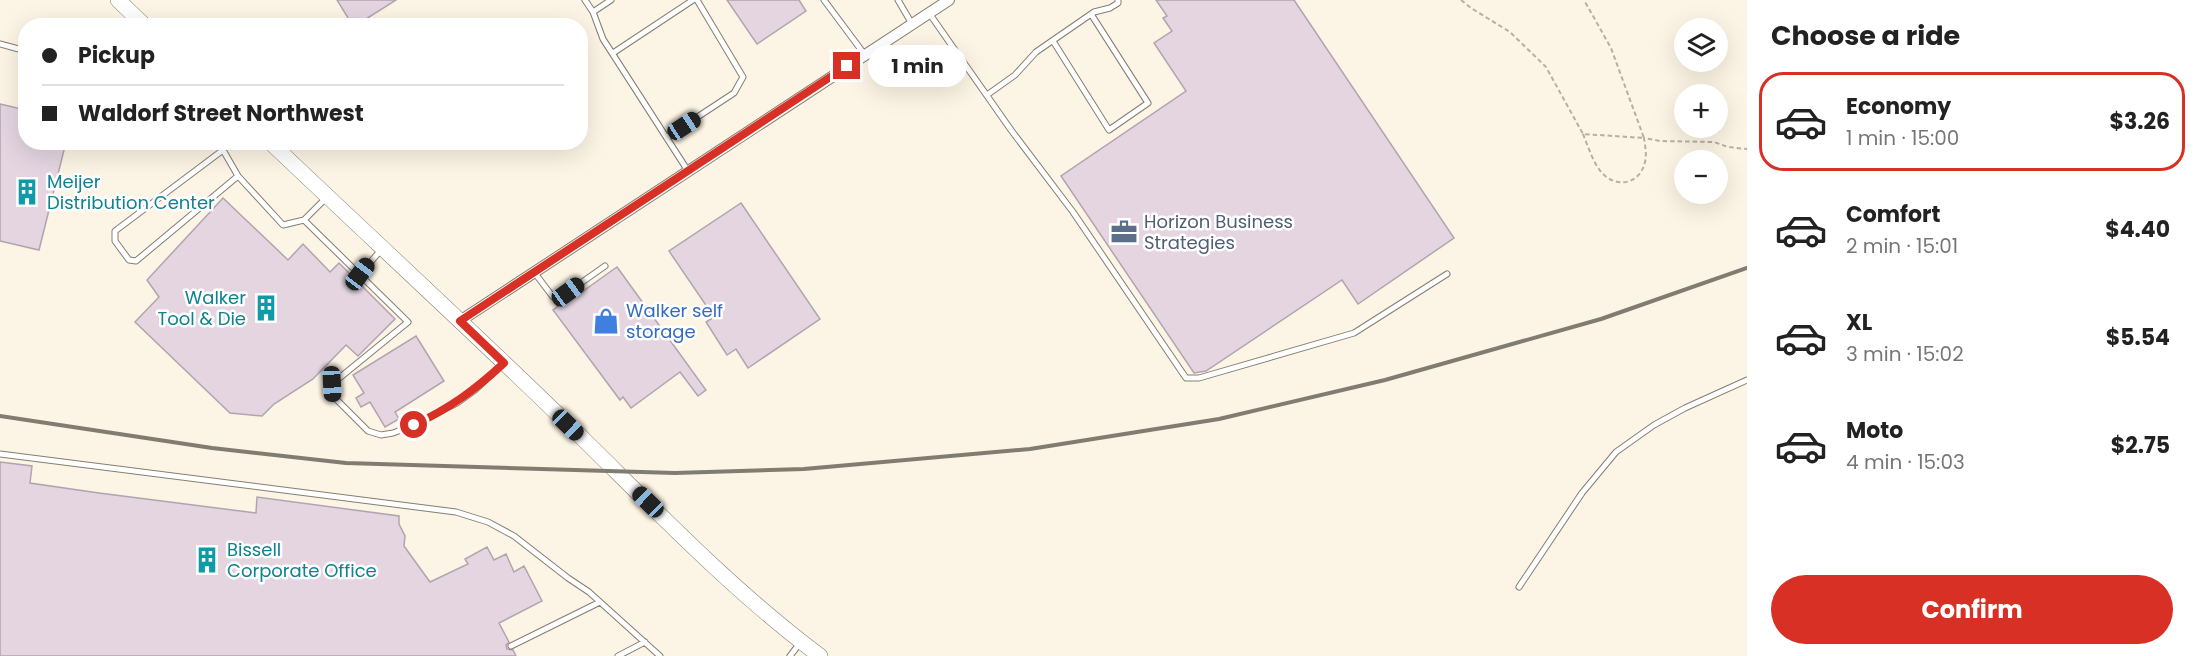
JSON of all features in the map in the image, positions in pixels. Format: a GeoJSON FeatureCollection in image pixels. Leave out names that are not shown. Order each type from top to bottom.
{"type":"FeatureCollection","features":[{"type":"Feature","properties":{"kind":"main road"},"geometry":{"type":"LineString","coordinates":[[118,0],[137,18]]}},
{"type":"Feature","properties":{"kind":"main road"},"geometry":{"type":"LineString","coordinates":[[279,150],[504,363],[711,564],[748,598],[820,656]]}},
{"type":"Feature","properties":{"kind":"street"},"geometry":{"type":"LineString","coordinates":[[460,321],[949,0]]}},
{"type":"Feature","properties":{"kind":"lane"},"geometry":{"type":"LineString","coordinates":[[585,0],[593,12],[603,39],[688,171]]}},
{"type":"Feature","properties":{"kind":"lane"},"geometry":{"type":"LineString","coordinates":[[593,12],[611,0]]}},
{"type":"Feature","properties":{"kind":"lane"},"geometry":{"type":"LineString","coordinates":[[613,53],[695,0],[743,77],[734,93],[667,137]]}},
{"type":"Feature","properties":{"kind":"lane"},"geometry":{"type":"LineString","coordinates":[[824,0],[865,55]]}},
{"type":"Feature","properties":{"kind":"lane"},"geometry":{"type":"LineString","coordinates":[[898,0],[912,24]]}},
{"type":"Feature","properties":{"kind":"lane"},"geometry":{"type":"LineString","coordinates":[[987,95],[1015,75],[1036,52],[1091,14],[1110,8],[1118,3],[1118,0]]}},
{"type":"Feature","properties":{"kind":"lane"},"geometry":{"type":"LineString","coordinates":[[929,13],[1073,212],[1186,378],[1198,378],[1354,333],[1447,274]]}},
{"type":"Feature","properties":{"kind":"lane"},"geometry":{"type":"LineString","coordinates":[[1053,41],[1109,130],[1148,103],[1091,14]]}},
{"type":"Feature","properties":{"kind":"lane"},"geometry":{"type":"LineString","coordinates":[[0,45],[18,49]]}},
{"type":"Feature","properties":{"kind":"lane"},"geometry":{"type":"LineString","coordinates":[[238,176],[136,261],[129,260],[116,241],[115,231],[223,150],[238,176],[283,225],[304,220],[328,196]]}},
{"type":"Feature","properties":{"kind":"lane"},"geometry":{"type":"LineString","coordinates":[[304,220],[408,322],[332,384],[333,396],[368,431],[381,435],[393,433],[438,414],[475,390],[504,363]]}},
{"type":"Feature","properties":{"kind":"lane"},"geometry":{"type":"LineString","coordinates":[[360,274],[382,249]]}},
{"type":"Feature","properties":{"kind":"lane"},"geometry":{"type":"LineString","coordinates":[[534,272],[553,297],[568,292],[605,266]]}},
{"type":"Feature","properties":{"kind":"lane"},"geometry":{"type":"LineString","coordinates":[[1519,587],[1582,493],[1616,452],[1685,408],[1747,380]]}},
{"type":"Feature","properties":{"kind":"lane"},"geometry":{"type":"LineString","coordinates":[[0,454],[456,512],[488,522],[514,536],[600,602],[660,656]]}},
{"type":"Feature","properties":{"kind":"lane"},"geometry":{"type":"LineString","coordinates":[[511,646],[600,602]]}},
{"type":"Feature","properties":{"kind":"lane"},"geometry":{"type":"LineString","coordinates":[[618,656],[645,642]]}},
{"type":"Feature","properties":{"kind":"lane"},"geometry":{"type":"LineString","coordinates":[[789,656],[801,642]]}},
{"type":"Feature","properties":{"kind":"path"},"geometry":{"type":"LineString","coordinates":[[1461,0],[1510,32],[1546,67],[1601,171],[1610,180],[1621,184],[1630,182],[1642,170],[1645,162],[1644,138],[1611,48],[1584,0]]}},
{"type":"Feature","properties":{"kind":"path"},"geometry":{"type":"LineString","coordinates":[[1583,134],[1660,141],[1714,142],[1728,147],[1747,149]]}},
{"type":"Feature","properties":{"kind":"building"},"geometry":{"type":"Polygon","coordinates":[[[337,0],[396,0],[368,18],[348,18],[337,0]]]}},
{"type":"Feature","properties":{"kind":"building"},"geometry":{"type":"Polygon","coordinates":[[[727,0],[799,0],[806,11],[757,44],[727,0]]]}},
{"type":"Feature","properties":{"kind":"building"},"geometry":{"type":"Polygon","coordinates":[[[1156,0],[1294,0],[1454,238],[1358,304],[1342,280],[1206,371],[1194,373],[1061,176],[1186,91],[1154,43],[1172,31],[1163,18],[1167,16],[1156,0]]]}},
{"type":"Feature","properties":{"kind":"building","name":"Meijer Distribution Center"},"geometry":{"type":"Polygon","coordinates":[[[0,104],[18,108],[18,150],[64,150],[39,250],[0,241],[0,104]]]}},
{"type":"Feature","properties":{"kind":"building","name":"Walker Tool & Die"},"geometry":{"type":"Polygon","coordinates":[[[223,198],[288,260],[303,244],[330,272],[339,263],[395,319],[358,356],[346,345],[313,379],[274,404],[262,416],[230,413],[135,322],[159,297],[147,280],[223,198]]]}},
{"type":"Feature","properties":{"kind":"building"},"geometry":{"type":"Polygon","coordinates":[[[741,203],[820,319],[748,368],[736,349],[727,355],[706,322],[714,317],[669,251],[741,203]]]}},
{"type":"Feature","properties":{"kind":"building"},"geometry":{"type":"Polygon","coordinates":[[[617,267],[706,390],[698,396],[680,372],[631,408],[623,397],[620,400],[553,310],[617,267]]]}},
{"type":"Feature","properties":{"kind":"building"},"geometry":{"type":"Polygon","coordinates":[[[416,336],[444,381],[395,412],[399,419],[385,427],[370,402],[361,407],[356,398],[364,393],[353,375],[416,336]]]}},
{"type":"Feature","properties":{"kind":"building","name":"Bissell Corporate Office"},"geometry":{"type":"Polygon","coordinates":[[[0,462],[32,466],[30,483],[99,493],[256,513],[257,497],[399,516],[399,524],[405,536],[404,546],[430,582],[468,564],[465,559],[487,547],[494,560],[506,554],[514,572],[524,566],[542,601],[499,623],[509,642],[506,645],[507,649],[513,650],[516,656],[0,656],[0,462]]]}},
{"type":"Feature","properties":{"kind":"railway"},"geometry":{"type":"LineString","coordinates":[[0,416],[212,448],[346,463],[675,473],[804,469],[1030,449],[1219,419],[1385,380],[1601,319],[1747,268]]}},
{"type":"Feature","properties":{"kind":"place","name":"Meijer Distribution Center"},"geometry":{"type":"Point","coordinates":[27,192]}},
{"type":"Feature","properties":{"kind":"place","name":"Horizon Business Strategies"},"geometry":{"type":"Point","coordinates":[1124,232]}},
{"type":"Feature","properties":{"kind":"place","name":"Walker Tool & Die"},"geometry":{"type":"Point","coordinates":[266,308]}},
{"type":"Feature","properties":{"kind":"place","name":"Walker self storage"},"geometry":{"type":"Point","coordinates":[606,321]}},
{"type":"Feature","properties":{"kind":"place","name":"Bissell Corporate Office"},"geometry":{"type":"Point","coordinates":[207,560]}},
{"type":"Feature","properties":{"kind":"route"},"geometry":{"type":"LineString","coordinates":[[414,425],[457,403],[504,363],[460,321],[847,66]]}}]}
